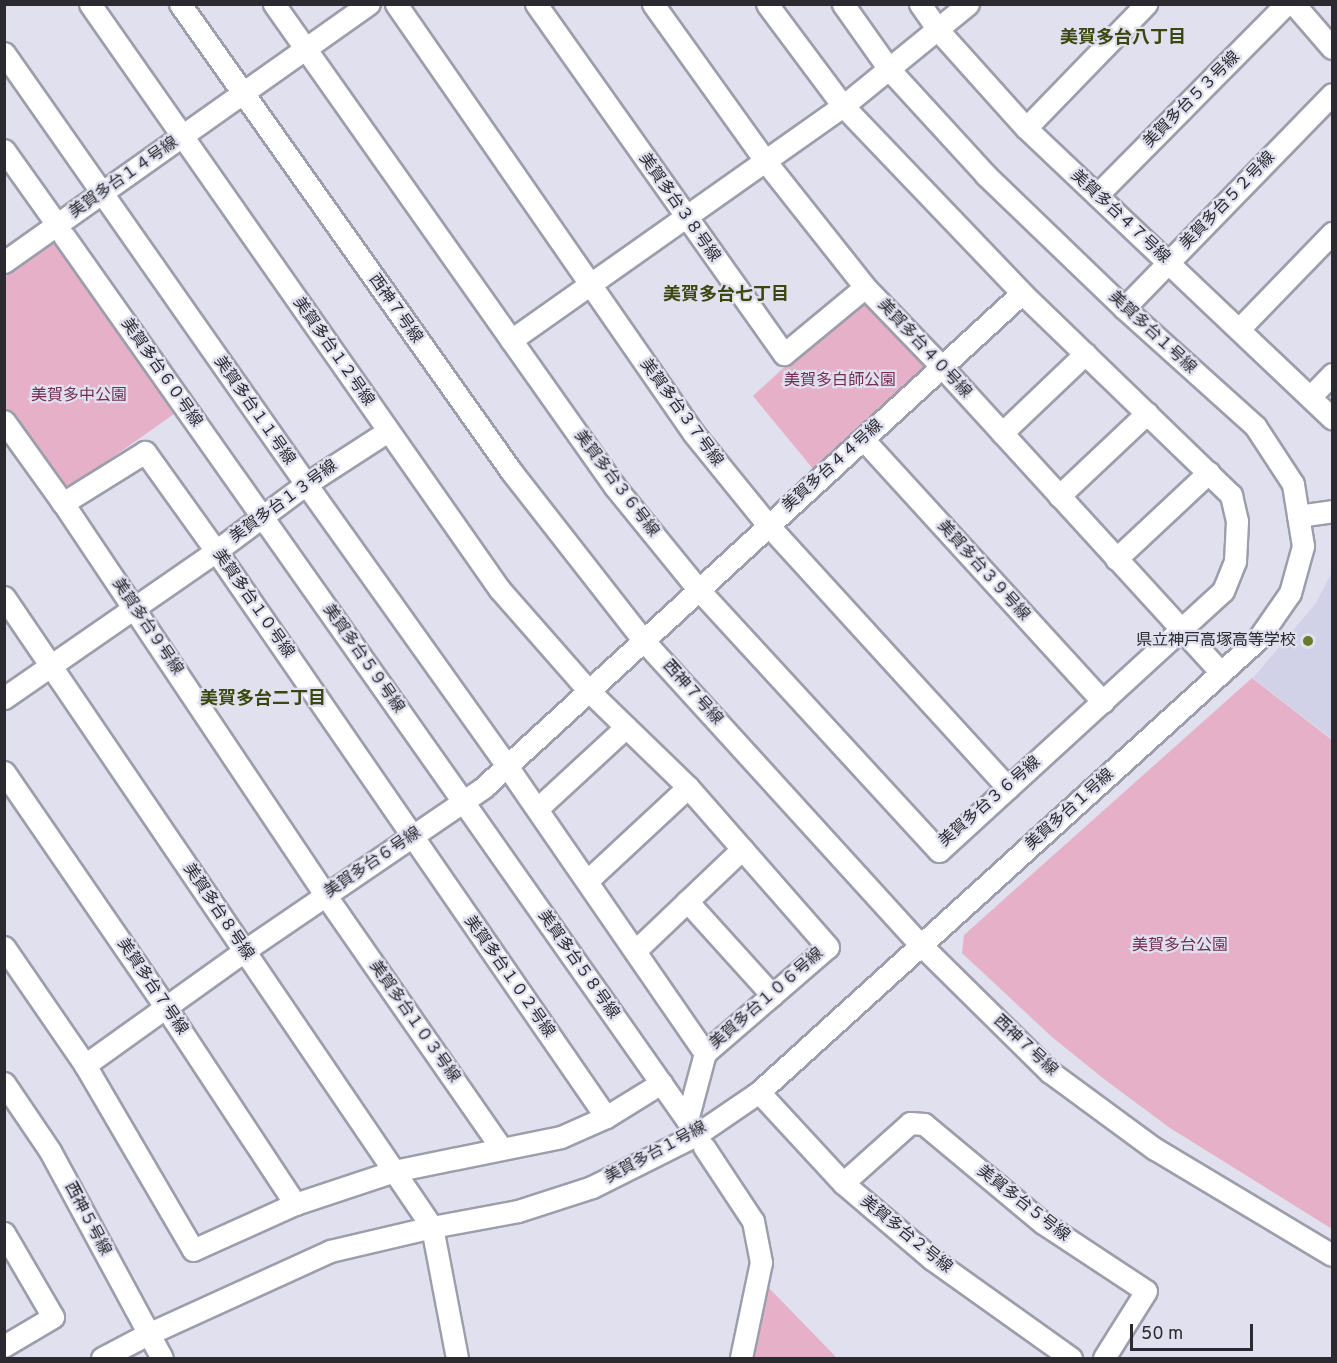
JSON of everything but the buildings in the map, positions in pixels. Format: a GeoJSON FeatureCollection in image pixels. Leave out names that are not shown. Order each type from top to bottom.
{"type":"FeatureCollection","features":[{"type":"Feature","properties":{"kind":"street","name":"美賀多台１２号線"},"geometry":{"type":"LineString","coordinates":[[90,4],[500,590],[588,690]]}},
{"type":"Feature","properties":{"kind":"street","name":"西神７号線"},"geometry":{"type":"LineString","coordinates":[[180,4],[511,471],[643,640],[921,945],[1050,1072],[1155,1149],[1332,1255]]}},
{"type":"Feature","properties":{"kind":"street","name":"美賀多台３６号線"},"geometry":{"type":"LineString","coordinates":[[274,4],[615,487],[698,589],[939,851],[1223,591],[1235,561],[1237,521],[1231,495],[1022,293],[843,106],[767,4]]}},
{"type":"Feature","properties":{"kind":"street"},"geometry":{"type":"LineString","coordinates":[[243,94],[369,4]]}},
{"type":"Feature","properties":{"kind":"street","name":"美賀多台３７号線"},"geometry":{"type":"LineString","coordinates":[[396,4],[694,434],[768,525],[1008,788]]}},
{"type":"Feature","properties":{"kind":"street","name":"美賀多台３８号線"},"geometry":{"type":"LineString","coordinates":[[536,4],[784,354],[865,286]]}},
{"type":"Feature","properties":{"kind":"street","name":"美賀多台４０号線"},"geometry":{"type":"LineString","coordinates":[[653,4],[766,162],[865,286],[942,367],[1221,673]]}},
{"type":"Feature","properties":{"kind":"street","name":"美賀多台１号線"},"geometry":{"type":"LineString","coordinates":[[102,1359],[148,1334],[330,1251],[432,1227],[518,1211],[592,1187],[692,1137],[759,1092],[1221,673],[1258,639],[1290,593],[1303,546],[1293,484],[1255,426],[1124,308],[986,174],[889,69],[843,4]]}},
{"type":"Feature","properties":{"kind":"street","name":"美賀多台４７号線"},"geometry":{"type":"LineString","coordinates":[[920,4],[938,30],[1026,128],[1332,418]]}},
{"type":"Feature","properties":{"kind":"street"},"geometry":{"type":"LineString","coordinates":[[511,340],[843,106],[968,4]]}},
{"type":"Feature","properties":{"kind":"street"},"geometry":{"type":"LineString","coordinates":[[1026,128],[1146,4]]}},
{"type":"Feature","properties":{"kind":"street","name":"美賀多台５３号線"},"geometry":{"type":"LineString","coordinates":[[1097,195],[1286,4]]}},
{"type":"Feature","properties":{"kind":"street"},"geometry":{"type":"LineString","coordinates":[[1294,4],[1332,48]]}},
{"type":"Feature","properties":{"kind":"street","name":"美賀多台１１号線"},"geometry":{"type":"LineString","coordinates":[[4,53],[507,766]]}},
{"type":"Feature","properties":{"kind":"street","name":"美賀多台１４号線"},"geometry":{"type":"LineString","coordinates":[[6,259],[243,94]]}},
{"type":"Feature","properties":{"kind":"street","name":"美賀多台５２号線"},"geometry":{"type":"LineString","coordinates":[[1124,308],[1332,94]]}},
{"type":"Feature","properties":{"kind":"street","name":"美賀多台６０号線"},"geometry":{"type":"LineString","coordinates":[[4,150],[263,518]]}},
{"type":"Feature","properties":{"kind":"street"},"geometry":{"type":"LineString","coordinates":[[1239,329],[1332,232]]}},
{"type":"Feature","properties":{"kind":"street","name":"美賀多台４４号線"},"geometry":{"type":"LineString","coordinates":[[643,640],[1022,293]]}},
{"type":"Feature","properties":{"kind":"street"},"geometry":{"type":"LineString","coordinates":[[1002,433],[1085,354]]}},
{"type":"Feature","properties":{"kind":"street"},"geometry":{"type":"LineString","coordinates":[[1310,397],[1332,374]]}},
{"type":"Feature","properties":{"kind":"street"},"geometry":{"type":"LineString","coordinates":[[1059,496],[1147,412]]}},
{"type":"Feature","properties":{"kind":"street","name":"美賀多台９号線"},"geometry":{"type":"LineString","coordinates":[[4,422],[134,607],[326,896]]}},
{"type":"Feature","properties":{"kind":"street","name":"美賀多台１３号線"},"geometry":{"type":"LineString","coordinates":[[4,698],[216,551],[306,484],[388,431]]}},
{"type":"Feature","properties":{"kind":"street","name":"美賀多台３９号線"},"geometry":{"type":"LineString","coordinates":[[863,439],[1103,702]]}},
{"type":"Feature","properties":{"kind":"street","name":"美賀多台１０号線"},"geometry":{"type":"LineString","coordinates":[[63,503],[145,452],[413,837]]}},
{"type":"Feature","properties":{"kind":"street"},"geometry":{"type":"LineString","coordinates":[[1116,559],[1209,472]]}},
{"type":"Feature","properties":{"kind":"street"},"geometry":{"type":"LineString","coordinates":[[1298,516],[1332,511]]}},
{"type":"Feature","properties":{"kind":"street","name":"美賀多台５９号線"},"geometry":{"type":"LineString","coordinates":[[263,518],[464,802]]}},
{"type":"Feature","properties":{"kind":"street","name":"美賀多台８号線"},"geometry":{"type":"LineString","coordinates":[[4,597],[432,1227]]}},
{"type":"Feature","properties":{"kind":"street","name":"美賀多台６号線"},"geometry":{"type":"LineString","coordinates":[[85,1065],[244,951],[484,787],[643,640]]}},
{"type":"Feature","properties":{"kind":"street","name":"美賀多台１０６号線"},"geometry":{"type":"LineString","coordinates":[[507,766],[705,1053],[828,947],[688,788],[588,690]]}},
{"type":"Feature","properties":{"kind":"street"},"geometry":{"type":"LineString","coordinates":[[537,809],[626,727]]}},
{"type":"Feature","properties":{"kind":"street","name":"美賀多台７号線"},"geometry":{"type":"LineString","coordinates":[[4,772],[166,1008],[295,1204]]}},
{"type":"Feature","properties":{"kind":"street"},"geometry":{"type":"LineString","coordinates":[[587,881],[688,788]]}},
{"type":"Feature","properties":{"kind":"street","name":"美賀多台５８号線"},"geometry":{"type":"LineString","coordinates":[[464,802],[687,1120],[705,1053]]}},
{"type":"Feature","properties":{"kind":"street","name":"美賀多台１０２号線"},"geometry":{"type":"LineString","coordinates":[[413,837],[606,1117]]}},
{"type":"Feature","properties":{"kind":"street"},"geometry":{"type":"LineString","coordinates":[[635,951],[742,849]]}},
{"type":"Feature","properties":{"kind":"street","name":"美賀多台１０３号線"},"geometry":{"type":"LineString","coordinates":[[326,896],[501,1148]]}},
{"type":"Feature","properties":{"kind":"street"},"geometry":{"type":"LineString","coordinates":[[687,901],[772,995]]}},
{"type":"Feature","properties":{"kind":"street"},"geometry":{"type":"LineString","coordinates":[[4,947],[85,1065],[193,1250],[295,1204],[394,1172],[561,1137],[606,1117],[661,1083]]}},
{"type":"Feature","properties":{"kind":"street","name":"西神５号線"},"geometry":{"type":"LineString","coordinates":[[4,1083],[50,1151],[162,1359]]}},
{"type":"Feature","properties":{"kind":"street","name":"美賀多台２号線"},"geometry":{"type":"LineString","coordinates":[[759,1092],[843,1183],[932,1259],[1071,1359]]}},
{"type":"Feature","properties":{"kind":"street","name":"美賀多台５号線"},"geometry":{"type":"LineString","coordinates":[[843,1183],[910,1123],[924,1124],[1043,1223],[1146,1291],[1104,1359]]}},
{"type":"Feature","properties":{"kind":"street"},"geometry":{"type":"LineString","coordinates":[[704,1147],[753,1221],[761,1262],[741,1359]]}},
{"type":"Feature","properties":{"kind":"street"},"geometry":{"type":"LineString","coordinates":[[432,1227],[457,1359]]}},
{"type":"Feature","properties":{"kind":"street"},"geometry":{"type":"LineString","coordinates":[[4,1233],[53,1317],[4,1346]]}},
{"type":"Feature","properties":{"kind":"shaded area","name":"県立神戸高塚高等学校"},"geometry":{"type":"Polygon","coordinates":[[[1332,572],[1332,739],[1253,678],[1316,603],[1332,572]]]}},
{"type":"Feature","properties":{"kind":"green space","name":"美賀多中公園"},"geometry":{"type":"Polygon","coordinates":[[[57,241],[174,414],[62,493],[5,411],[4,277],[57,241]]]}},
{"type":"Feature","properties":{"kind":"green space","name":"美賀多白師公園"},"geometry":{"type":"Polygon","coordinates":[[[855,302],[867,302],[923,363],[923,371],[814,470],[753,396],[855,302]]]}},
{"type":"Feature","properties":{"kind":"green space","name":"美賀多台公園"},"geometry":{"type":"Polygon","coordinates":[[[1252,678],[1332,740],[1332,1229],[1170,1128],[1104,1079],[1052,1037],[962,953],[964,935],[1252,678]]]}},
{"type":"Feature","properties":{"kind":"green space"},"geometry":{"type":"Polygon","coordinates":[[[767,1286],[837,1358],[752,1358],[767,1286]]]}},
{"type":"Feature","properties":{"kind":"place","name":"県立神戸高塚高等学校"},"geometry":{"type":"Point","coordinates":[1308,641]}},
{"type":"Feature","properties":{"kind":"district","name":"美賀多台八丁目"},"geometry":{"type":"Point","coordinates":[1123,39]}},
{"type":"Feature","properties":{"kind":"district","name":"美賀多台七丁目"},"geometry":{"type":"Point","coordinates":[726,296]}},
{"type":"Feature","properties":{"kind":"district","name":"美賀多台二丁目"},"geometry":{"type":"Point","coordinates":[263,700]}}]}
